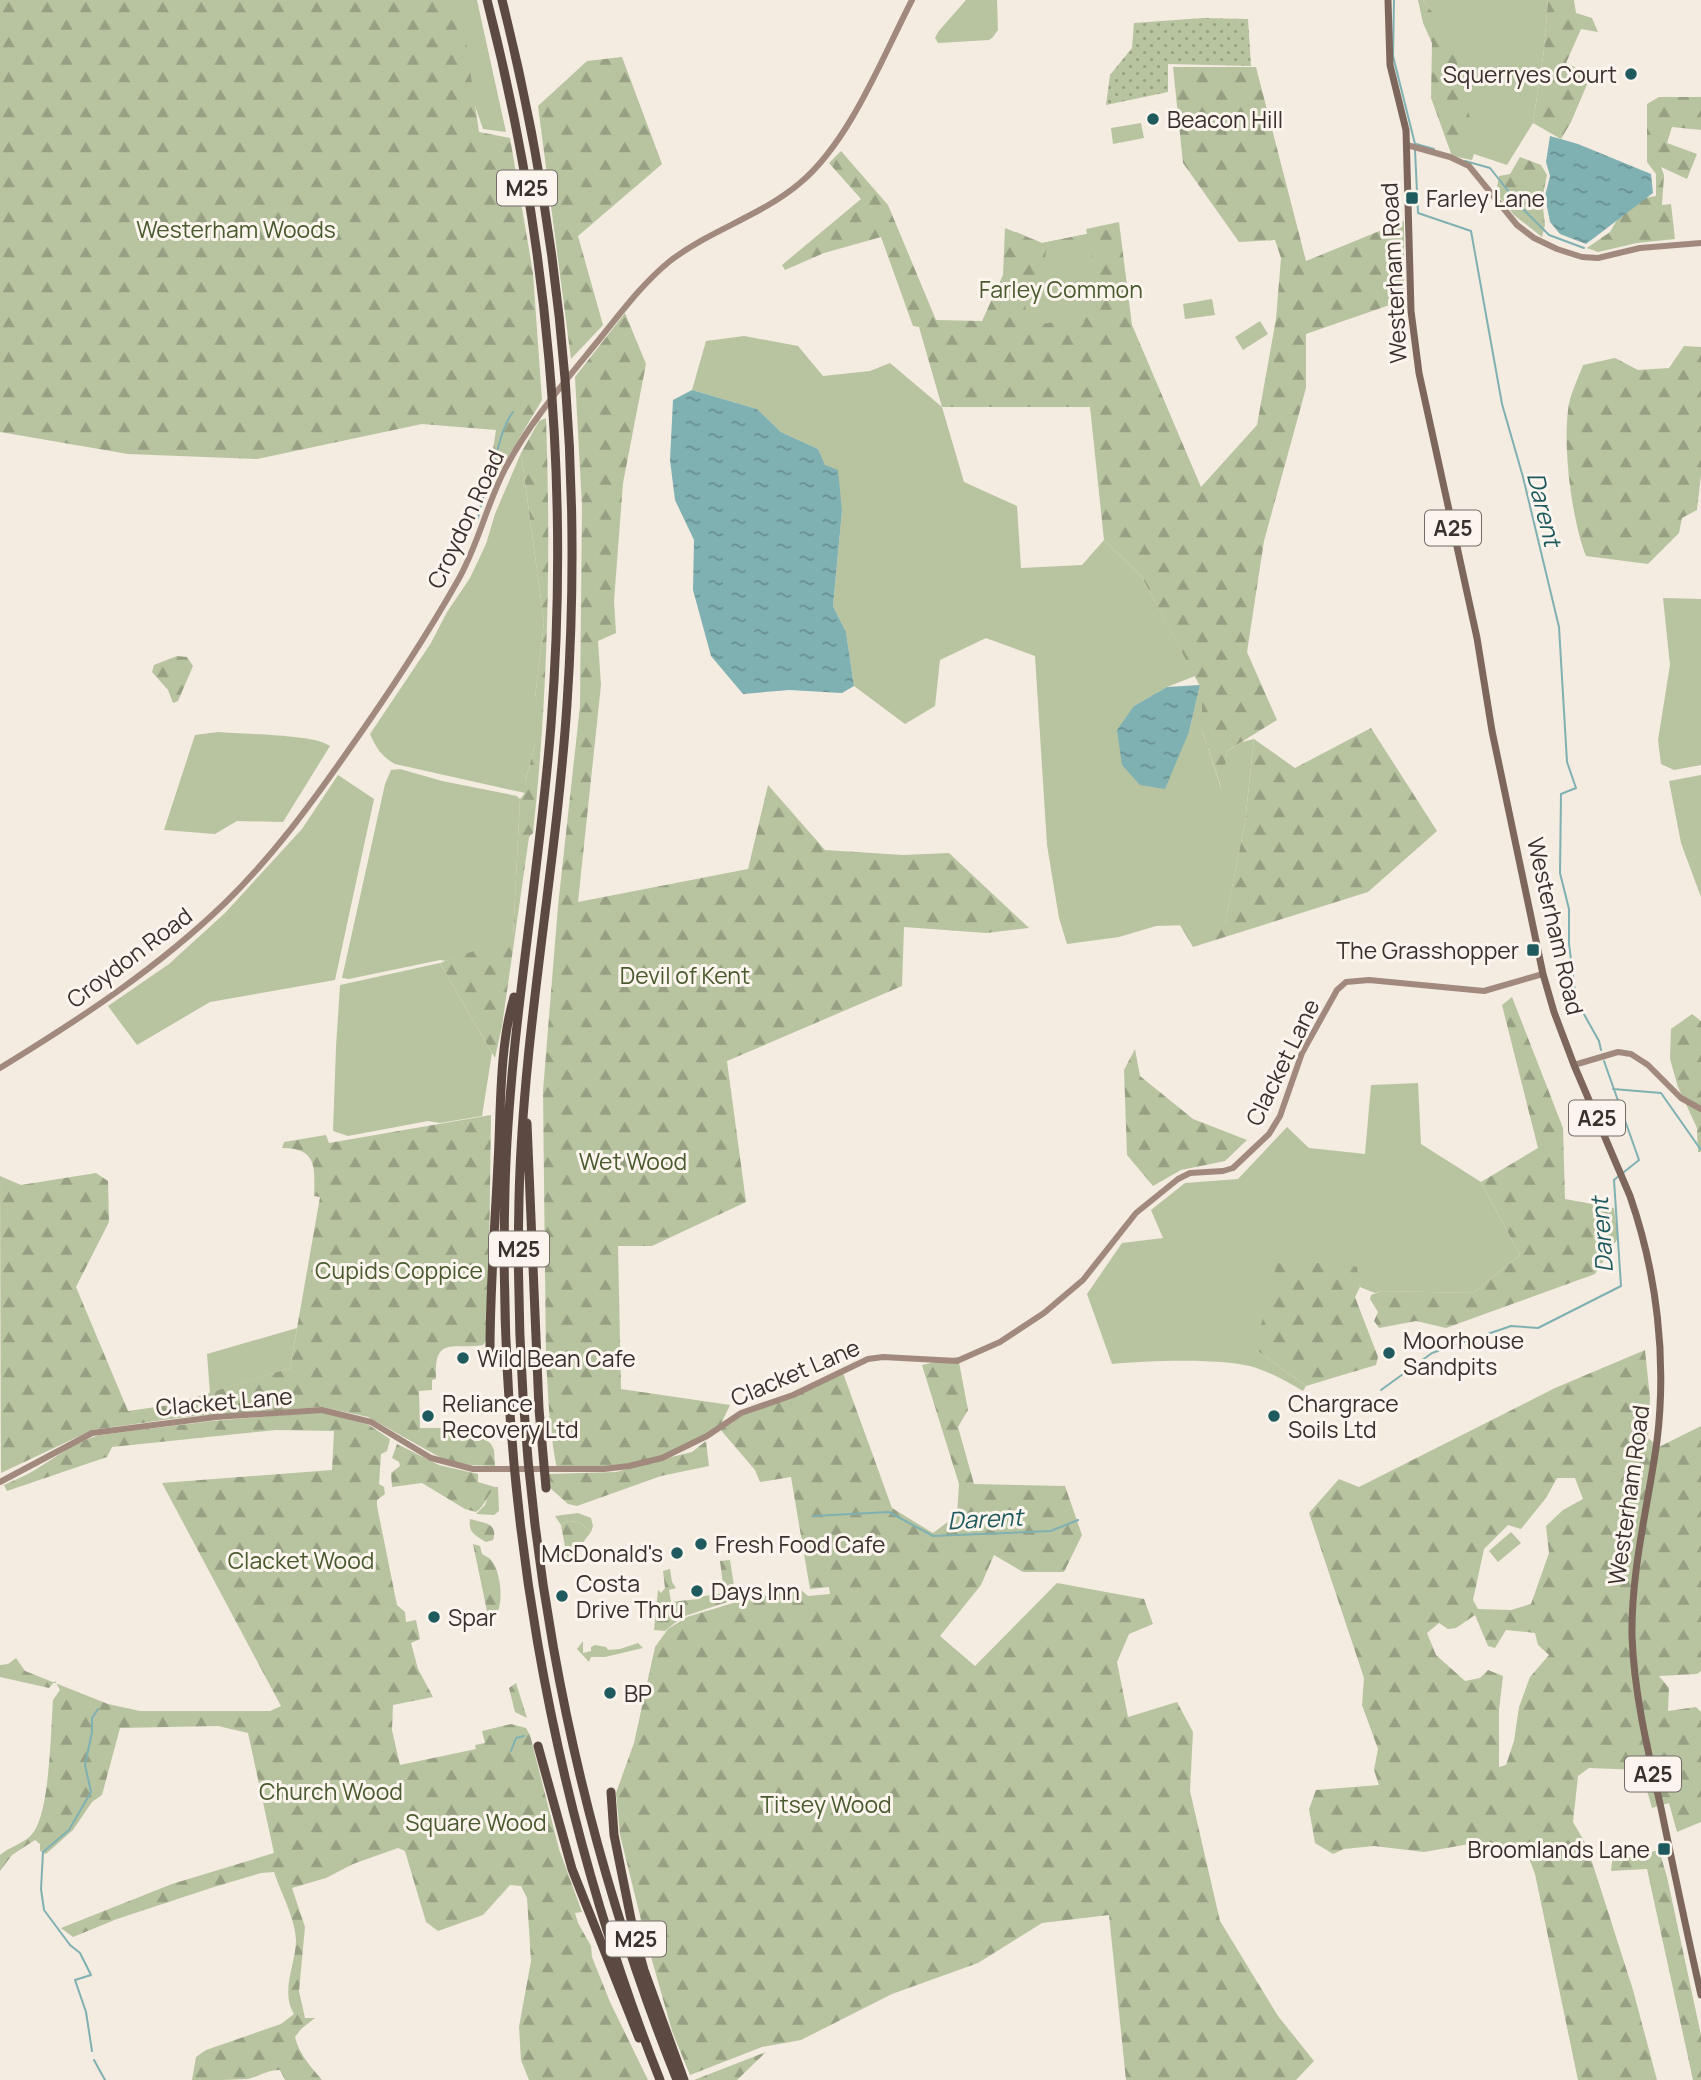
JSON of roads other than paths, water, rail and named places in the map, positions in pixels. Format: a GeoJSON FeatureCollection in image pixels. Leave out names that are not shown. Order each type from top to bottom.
{"type":"FeatureCollection","features":[{"type":"Feature","properties":{"kind":"highway","name":"M25"},"geometry":{"type":"LineString","coordinates":[[487,0],[507,85],[528,197],[541,288],[553,421],[558,541],[555,665],[543,808],[522,971],[509,1105],[504,1263],[509,1396],[520,1521],[540,1657],[573,1809],[612,1945],[659,2077]]}},
{"type":"Feature","properties":{"kind":"highway","name":"M25"},"geometry":{"type":"LineString","coordinates":[[502,0],[539,172],[553,263],[567,402],[572,562],[567,706],[559,797],[525,1083],[519,1229],[520,1346],[529,1464],[544,1591],[566,1713],[595,1833],[630,1951],[677,2080]]}},
{"type":"Feature","properties":{"kind":"highway","name":"M25"},"geometry":{"type":"LineString","coordinates":[[490,1351],[503,1075],[511,1007],[522,971]]}},
{"type":"Feature","properties":{"kind":"highway","name":"M25"},"geometry":{"type":"LineString","coordinates":[[525,1083],[539,1409],[546,1488]]}},
{"type":"Feature","properties":{"kind":"highway","name":"M25"},"geometry":{"type":"LineString","coordinates":[[538,1746],[552,1805],[572,1868],[632,2024],[659,2077]]}},
{"type":"Feature","properties":{"kind":"highway","name":"M25"},"geometry":{"type":"LineString","coordinates":[[611,1792],[614,1835],[634,1934],[644,1970],[684,2080]]}},
{"type":"Feature","properties":{"kind":"main road","name":"A25"},"geometry":{"type":"LineString","coordinates":[[1388,0],[1390,65],[1412,146]]}},
{"type":"Feature","properties":{"kind":"main road","name":"Westerham Road"},"geometry":{"type":"LineString","coordinates":[[1412,146],[1411,311],[1419,373],[1477,638],[1492,731],[1543,974],[1574,1065],[1621,1174],[1640,1226],[1657,1315],[1661,1362],[1659,1425],[1634,1588],[1632,1636],[1645,1735],[1701,1995]]}},
{"type":"Feature","properties":{"kind":"street","name":"Croydon Road"},"geometry":{"type":"LineString","coordinates":[[0,1068],[125,987],[161,959],[227,900],[276,848],[307,810],[384,701],[430,628],[474,553],[487,510],[507,465],[533,425],[650,279],[671,260],[800,183],[820,162],[839,139],[912,0]]}},
{"type":"Feature","properties":{"kind":"street"},"geometry":{"type":"LineString","coordinates":[[1412,146],[1469,166],[1517,225],[1534,238],[1557,249],[1582,257],[1598,258],[1640,248],[1701,243]]}},
{"type":"Feature","properties":{"kind":"street","name":"Clacket Lane"},"geometry":{"type":"LineString","coordinates":[[0,1482],[92,1433],[216,1417],[322,1410],[371,1422],[438,1461],[466,1468],[614,1468],[662,1458],[706,1436],[741,1413],[793,1395],[872,1358],[951,1361],[964,1358],[1000,1342],[1044,1313],[1079,1284],[1136,1213],[1178,1179],[1191,1173],[1233,1168],[1263,1141],[1280,1116],[1301,1054],[1342,984],[1354,980],[1369,980],[1484,991],[1543,974]]}},
{"type":"Feature","properties":{"kind":"street"},"geometry":{"type":"LineString","coordinates":[[1574,1065],[1618,1052],[1632,1054],[1648,1065],[1681,1098],[1701,1110]]}},
{"type":"Feature","properties":{"kind":"water"},"geometry":{"type":"Polygon","coordinates":[[[1550,136],[1578,144],[1651,174],[1653,193],[1586,244],[1560,234],[1550,222],[1545,196],[1550,176],[1546,162],[1550,136]]]}},
{"type":"Feature","properties":{"kind":"water"},"geometry":{"type":"Polygon","coordinates":[[[692,390],[757,409],[781,432],[818,449],[825,465],[838,470],[842,511],[833,606],[846,632],[854,686],[842,693],[789,690],[743,694],[711,656],[693,590],[694,540],[675,500],[670,460],[673,400],[692,390]]]}},
{"type":"Feature","properties":{"kind":"water"},"geometry":{"type":"Polygon","coordinates":[[[1200,685],[1189,732],[1165,789],[1140,785],[1122,765],[1117,730],[1134,706],[1167,687],[1200,685]]]}},
{"type":"Feature","properties":{"kind":"waterway","name":"Darent"},"geometry":{"type":"LineString","coordinates":[[1394,0],[1393,56],[1415,144]]}},
{"type":"Feature","properties":{"kind":"waterway"},"geometry":{"type":"LineString","coordinates":[[1416,144],[1434,149]]}},
{"type":"Feature","properties":{"kind":"waterway","name":"Darent"},"geometry":{"type":"LineString","coordinates":[[1415,150],[1418,213],[1471,231],[1502,404],[1523,477],[1559,627],[1567,762],[1576,788],[1561,794],[1560,873],[1569,909],[1569,944],[1576,1000],[1599,1041],[1601,1050]]}},
{"type":"Feature","properties":{"kind":"waterway"},"geometry":{"type":"LineString","coordinates":[[1465,161],[1490,168],[1520,206],[1549,235],[1584,248]]}},
{"type":"Feature","properties":{"kind":"waterway"},"geometry":{"type":"LineString","coordinates":[[478,518],[503,432],[513,412]]}},
{"type":"Feature","properties":{"kind":"waterway","name":"Darent"},"geometry":{"type":"LineString","coordinates":[[1604,1061],[1639,1160],[1624,1172]]}},
{"type":"Feature","properties":{"kind":"waterway"},"geometry":{"type":"LineString","coordinates":[[1613,1089],[1661,1093],[1701,1150]]}},
{"type":"Feature","properties":{"kind":"waterway","name":"Darent"},"geometry":{"type":"LineString","coordinates":[[1381,1390],[1432,1353],[1511,1326],[1538,1328],[1621,1286],[1614,1180],[1620,1175]]}},
{"type":"Feature","properties":{"kind":"waterway","name":"Darent"},"geometry":{"type":"LineString","coordinates":[[813,1516],[889,1512],[933,1536],[1051,1531],[1078,1520]]}},
{"type":"Feature","properties":{"kind":"waterway"},"geometry":{"type":"LineString","coordinates":[[92,2051],[86,2012],[75,1980],[91,1975],[80,1953],[70,1945],[44,1910],[41,1889],[43,1852],[69,1830],[91,1792],[85,1765],[92,1718],[98,1709]]}},
{"type":"Feature","properties":{"kind":"waterway"},"geometry":{"type":"LineString","coordinates":[[511,1751],[516,1738],[524,1736]]}},
{"type":"Feature","properties":{"kind":"waterway"},"geometry":{"type":"LineString","coordinates":[[94,2060],[105,2080]]}},
{"type":"Feature","properties":{"kind":"place","name":"Squerryes Court"},"geometry":{"type":"Point","coordinates":[1631,74]}},
{"type":"Feature","properties":{"kind":"place","name":"Beacon Hill"},"geometry":{"type":"Point","coordinates":[1153,119]}},
{"type":"Feature","properties":{"kind":"place","name":"Farley Lane"},"geometry":{"type":"Point","coordinates":[1412,198]}},
{"type":"Feature","properties":{"kind":"place","name":"The Grasshopper"},"geometry":{"type":"Point","coordinates":[1533,950]}},
{"type":"Feature","properties":{"kind":"place","name":"Moorhouse Sandpits"},"geometry":{"type":"Point","coordinates":[1389,1353]}},
{"type":"Feature","properties":{"kind":"place","name":"Wild Bean Cafe"},"geometry":{"type":"Point","coordinates":[463,1358]}},
{"type":"Feature","properties":{"kind":"place","name":"Reliance Recovery Ltd"},"geometry":{"type":"Point","coordinates":[428,1416]}},
{"type":"Feature","properties":{"kind":"place","name":"Chargrace Soils Ltd"},"geometry":{"type":"Point","coordinates":[1274,1416]}},
{"type":"Feature","properties":{"kind":"place","name":"Fresh Food Cafe"},"geometry":{"type":"Point","coordinates":[701,1544]}},
{"type":"Feature","properties":{"kind":"place","name":"McDonald's"},"geometry":{"type":"Point","coordinates":[677,1553]}},
{"type":"Feature","properties":{"kind":"place","name":"Days Inn"},"geometry":{"type":"Point","coordinates":[697,1591]}},
{"type":"Feature","properties":{"kind":"place","name":"Costa Drive Thru"},"geometry":{"type":"Point","coordinates":[562,1596]}},
{"type":"Feature","properties":{"kind":"place","name":"Spar"},"geometry":{"type":"Point","coordinates":[434,1617]}},
{"type":"Feature","properties":{"kind":"place","name":"BP"},"geometry":{"type":"Point","coordinates":[610,1693]}},
{"type":"Feature","properties":{"kind":"place","name":"Broomlands Lane"},"geometry":{"type":"Point","coordinates":[1664,1849]}},
{"type":"Feature","properties":{"kind":"park label","name":"Westerham Woods"},"geometry":{"type":"Point","coordinates":[236,229]}},
{"type":"Feature","properties":{"kind":"park label","name":"Farley Common"},"geometry":{"type":"Point","coordinates":[1061,289]}},
{"type":"Feature","properties":{"kind":"park label","name":"Devil of Kent"},"geometry":{"type":"Point","coordinates":[685,975]}},
{"type":"Feature","properties":{"kind":"park label","name":"Wet Wood"},"geometry":{"type":"Point","coordinates":[633,1161]}},
{"type":"Feature","properties":{"kind":"park label","name":"Cupids Coppice"},"geometry":{"type":"Point","coordinates":[399,1270]}},
{"type":"Feature","properties":{"kind":"park label","name":"Clacket Wood"},"geometry":{"type":"Point","coordinates":[301,1560]}},
{"type":"Feature","properties":{"kind":"park label","name":"Church Wood"},"geometry":{"type":"Point","coordinates":[331,1791]}},
{"type":"Feature","properties":{"kind":"park label","name":"Titsey Wood"},"geometry":{"type":"Point","coordinates":[826,1804]}},
{"type":"Feature","properties":{"kind":"park label","name":"Square Wood"},"geometry":{"type":"Point","coordinates":[476,1822]}}]}
